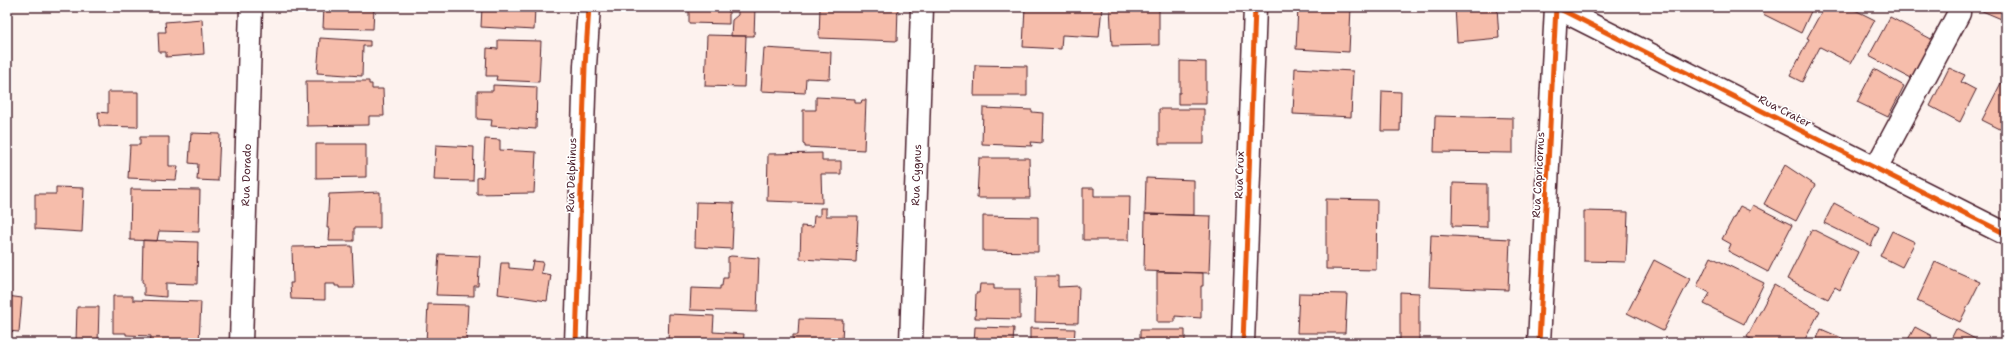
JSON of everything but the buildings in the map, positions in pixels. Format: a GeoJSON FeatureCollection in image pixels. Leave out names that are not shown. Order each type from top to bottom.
{"type":"FeatureCollection","features":[{"type":"Feature","properties":{"kind":"street","name":"Rua Dorado"},"geometry":{"type":"LineString","coordinates":[[241,343],[251,7]]}},
{"type":"Feature","properties":{"kind":"street","name":"Rua Delphinus"},"geometry":{"type":"LineString","coordinates":[[576,343],[584,82],[589,7]]}},
{"type":"Feature","properties":{"kind":"street","name":"Rua Cygnus"},"geometry":{"type":"LineString","coordinates":[[911,343],[922,7]]}},
{"type":"Feature","properties":{"kind":"street","name":"Rua Crux"},"geometry":{"type":"LineString","coordinates":[[1243,343],[1255,7]]}},
{"type":"Feature","properties":{"kind":"street","name":"Rua Crater"},"geometry":{"type":"LineString","coordinates":[[1556,7],[2006,234]]}},
{"type":"Feature","properties":{"kind":"street","name":"Rua Capricornus"},"geometry":{"type":"LineString","coordinates":[[1544,341],[1556,7]]}},
{"type":"Feature","properties":{"kind":"street"},"geometry":{"type":"LineString","coordinates":[[1876,168],[1959,12]]}},
{"type":"Feature","properties":{"kind":"cycle path"},"geometry":{"type":"LineString","coordinates":[[576,343],[585,66],[589,7]]}},
{"type":"Feature","properties":{"kind":"cycle path"},"geometry":{"type":"LineString","coordinates":[[1243,343],[1255,7]]}},
{"type":"Feature","properties":{"kind":"cycle path"},"geometry":{"type":"LineString","coordinates":[[1556,7],[2006,234]]}},
{"type":"Feature","properties":{"kind":"cycle path"},"geometry":{"type":"LineString","coordinates":[[1539,343],[1556,7]]}}]}
